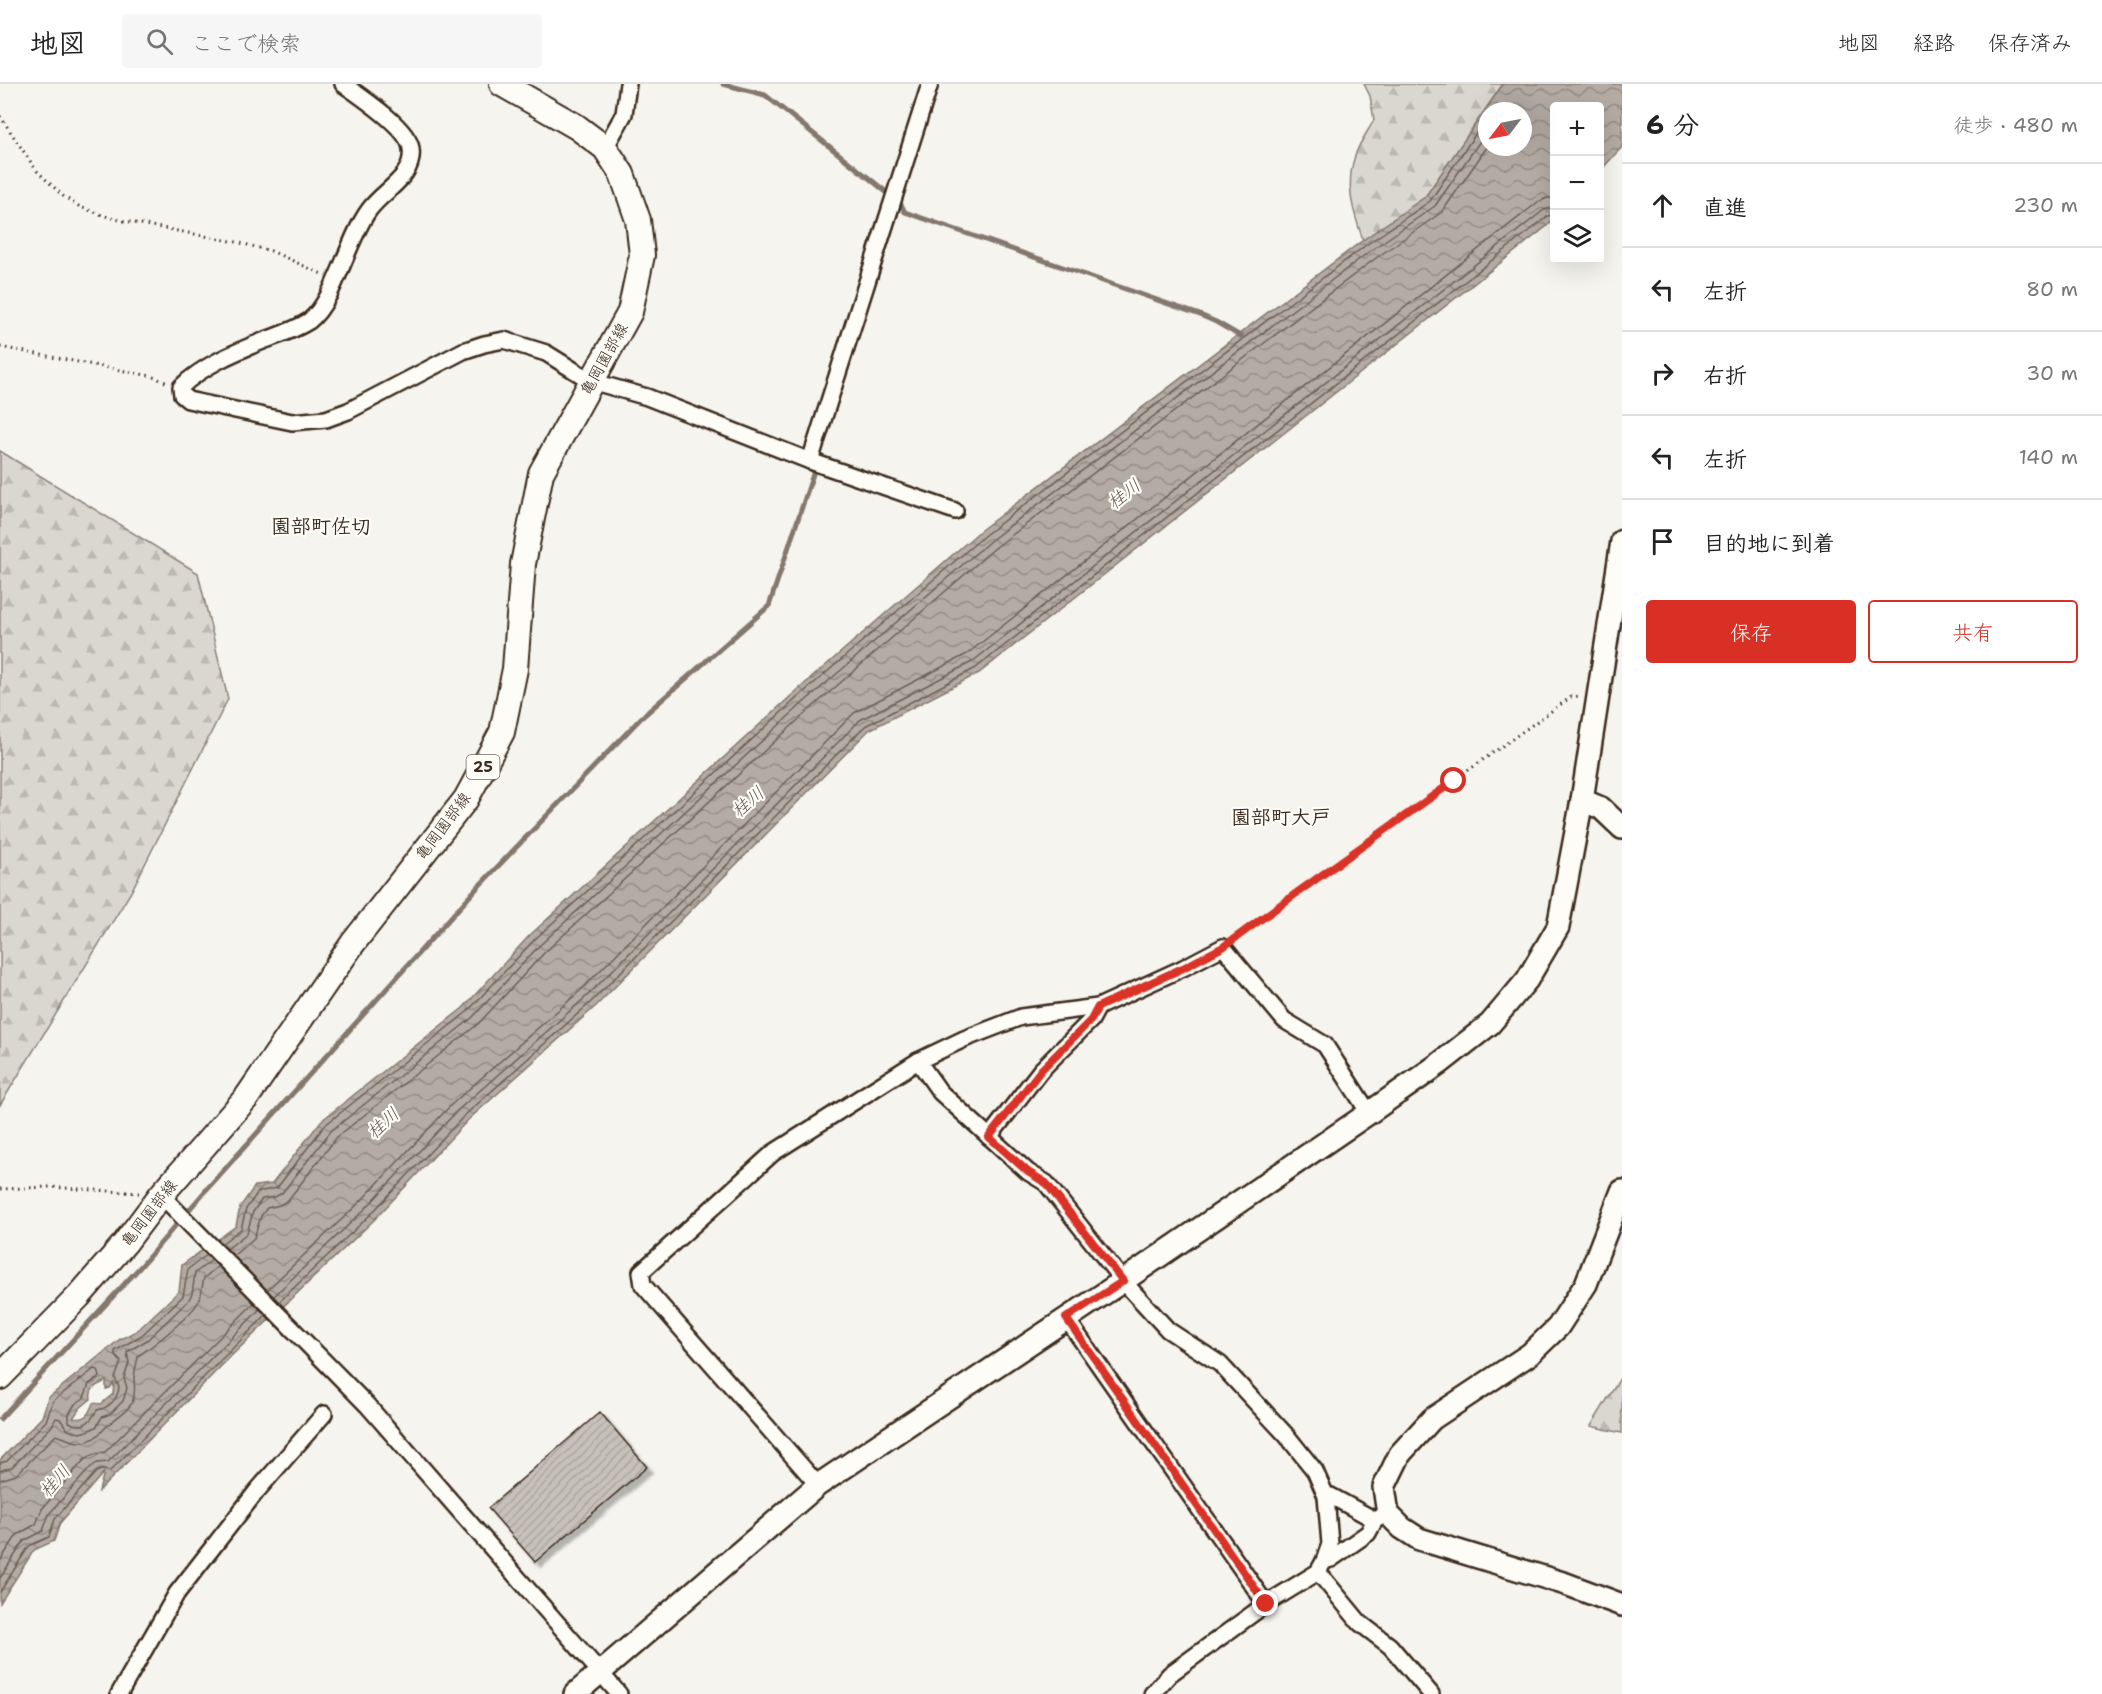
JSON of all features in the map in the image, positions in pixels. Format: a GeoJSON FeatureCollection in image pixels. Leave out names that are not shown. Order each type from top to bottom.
{"type":"FeatureCollection","features":[{"type":"Feature","properties":{"kind":"main road","name":"亀岡園部線"},"geometry":{"type":"LineString","coordinates":[[0,1377],[79,1296],[164,1199],[247,1097],[353,943],[466,800],[502,732],[515,669],[523,564],[541,473],[630,312],[642,255],[638,220],[622,174],[604,148],[577,127],[502,84]]}},
{"type":"Feature","properties":{"kind":"street"},"geometry":{"type":"LineString","coordinates":[[343,84],[369,102],[400,129],[411,145],[412,159],[406,173],[370,208],[352,238],[321,309],[297,328],[232,355],[191,377],[180,387],[182,395],[188,400],[292,422],[326,419],[348,411],[463,351],[504,340],[546,353],[591,381],[647,397],[810,461],[955,512]]}},
{"type":"Feature","properties":{"kind":"street"},"geometry":{"type":"LineString","coordinates":[[604,148],[624,114],[628,84]]}},
{"type":"Feature","properties":{"kind":"street"},"geometry":{"type":"LineString","coordinates":[[810,461],[930,84]]}},
{"type":"Feature","properties":{"kind":"street"},"geometry":{"type":"LineString","coordinates":[[575,1694],[818,1485],[1369,1113],[1490,1024],[1527,980],[1558,927],[1582,800],[1622,541]]}},
{"type":"Feature","properties":{"kind":"street"},"geometry":{"type":"LineString","coordinates":[[1582,800],[1600,808],[1622,828]]}},
{"type":"Feature","properties":{"kind":"street"},"geometry":{"type":"LineString","coordinates":[[818,1485],[643,1285],[641,1272],[773,1153],[918,1061],[964,1039],[1021,1017],[1098,1007],[1223,947],[1284,1020],[1325,1044],[1369,1113]]}},
{"type":"Feature","properties":{"kind":"street"},"geometry":{"type":"LineString","coordinates":[[989,1137],[1041,1070],[1091,1020],[1098,1007]]}},
{"type":"Feature","properties":{"kind":"street"},"geometry":{"type":"LineString","coordinates":[[918,1061],[940,1092],[1028,1172],[1046,1183],[1123,1281],[1168,1330],[1220,1364],[1287,1436],[1315,1471],[1326,1496],[1330,1544],[1321,1567]]}},
{"type":"Feature","properties":{"kind":"street"},"geometry":{"type":"LineString","coordinates":[[1152,1694],[1170,1674],[1368,1533],[1382,1517],[1384,1487],[1400,1454],[1432,1419],[1530,1354],[1558,1327],[1586,1284],[1622,1191]]}},
{"type":"Feature","properties":{"kind":"street"},"geometry":{"type":"LineString","coordinates":[[164,1199],[368,1406],[619,1694]]}},
{"type":"Feature","properties":{"kind":"street"},"geometry":{"type":"LineString","coordinates":[[1066,1318],[1266,1604]]}},
{"type":"Feature","properties":{"kind":"street"},"geometry":{"type":"LineString","coordinates":[[119,1694],[177,1593],[256,1492],[324,1414]]}},
{"type":"Feature","properties":{"kind":"street"},"geometry":{"type":"LineString","coordinates":[[1326,1496],[1382,1517],[1419,1539],[1566,1584],[1622,1605]]}},
{"type":"Feature","properties":{"kind":"street"},"geometry":{"type":"LineString","coordinates":[[1321,1567],[1360,1623],[1390,1646],[1431,1694]]}},
{"type":"Feature","properties":{"kind":"path"},"geometry":{"type":"LineString","coordinates":[[0,116],[36,170],[63,196],[80,207],[114,219],[236,242],[271,251],[335,280]]}},
{"type":"Feature","properties":{"kind":"path"},"geometry":{"type":"LineString","coordinates":[[0,347],[151,376],[180,387]]}},
{"type":"Feature","properties":{"kind":"path"},"geometry":{"type":"LineString","coordinates":[[1223,947],[1571,697],[1598,692]]}},
{"type":"Feature","properties":{"kind":"path"},"geometry":{"type":"LineString","coordinates":[[0,1189],[50,1187],[164,1199]]}},
{"type":"Feature","properties":{"kind":"green space"},"geometry":{"type":"Polygon","coordinates":[[[1364,84],[1503,84],[1491,102],[1478,102],[1478,120],[1425,197],[1363,240],[1353,208],[1350,187],[1352,164],[1374,120],[1370,96],[1364,84]]]}},
{"type":"Feature","properties":{"kind":"green space"},"geometry":{"type":"Polygon","coordinates":[[[0,451],[198,573],[228,699],[131,892],[0,1105],[0,451]]]}},
{"type":"Feature","properties":{"kind":"green space"},"geometry":{"type":"Polygon","coordinates":[[[1622,1375],[1622,1433],[1591,1426],[1622,1375]]]}},
{"type":"Feature","properties":{"kind":"water","name":"桂川"},"geometry":{"type":"Polygon","coordinates":[[[1503,84],[1622,84],[1622,147],[1604,167],[1604,102],[1550,102],[1550,222],[1546,227],[979,673],[869,730],[596,1006],[468,1120],[374,1220],[229,1358],[99,1491],[104,1472],[60,1523],[54,1541],[34,1550],[0,1603],[0,1460],[42,1417],[48,1398],[119,1340],[138,1330],[179,1291],[182,1265],[236,1226],[240,1207],[255,1186],[272,1184],[321,1121],[463,1008],[529,936],[793,694],[981,530],[1363,240],[1425,197],[1478,120],[1478,156],[1532,156],[1532,102],[1491,102],[1503,84]],[[106,1381],[94,1387],[91,1399],[73,1418],[84,1417],[93,1403],[101,1404],[113,1394],[114,1382],[110,1388],[106,1389],[106,1381]]]}},
{"type":"Feature","properties":{"kind":"building"},"geometry":{"type":"Polygon","coordinates":[[[600,1412],[647,1467],[535,1562],[488,1508],[600,1412]]]}},
{"type":"Feature","properties":{"kind":"waterway"},"geometry":{"type":"LineString","coordinates":[[723,84],[765,95],[900,203],[905,212],[1200,315],[1242,337]]}},
{"type":"Feature","properties":{"kind":"waterway"},"geometry":{"type":"LineString","coordinates":[[873,287],[900,203]]}},
{"type":"Feature","properties":{"kind":"waterway"},"geometry":{"type":"LineString","coordinates":[[0,1419],[141,1266],[206,1190],[477,888],[641,718],[769,606],[814,471]]}},
{"type":"Feature","properties":{"kind":"district","name":"園部町佐切"},"geometry":{"type":"Point","coordinates":[321,526]}},
{"type":"Feature","properties":{"kind":"district","name":"園部町大戸"},"geometry":{"type":"Point","coordinates":[1281,817]}},
{"type":"Feature","properties":{"kind":"route"},"geometry":{"type":"LineString","coordinates":[[1266,1604],[1066,1318],[1123,1281],[1046,1183],[1028,1172],[989,1137],[1041,1070],[1091,1020],[1098,1007],[1223,947],[1454,781]]}}]}
